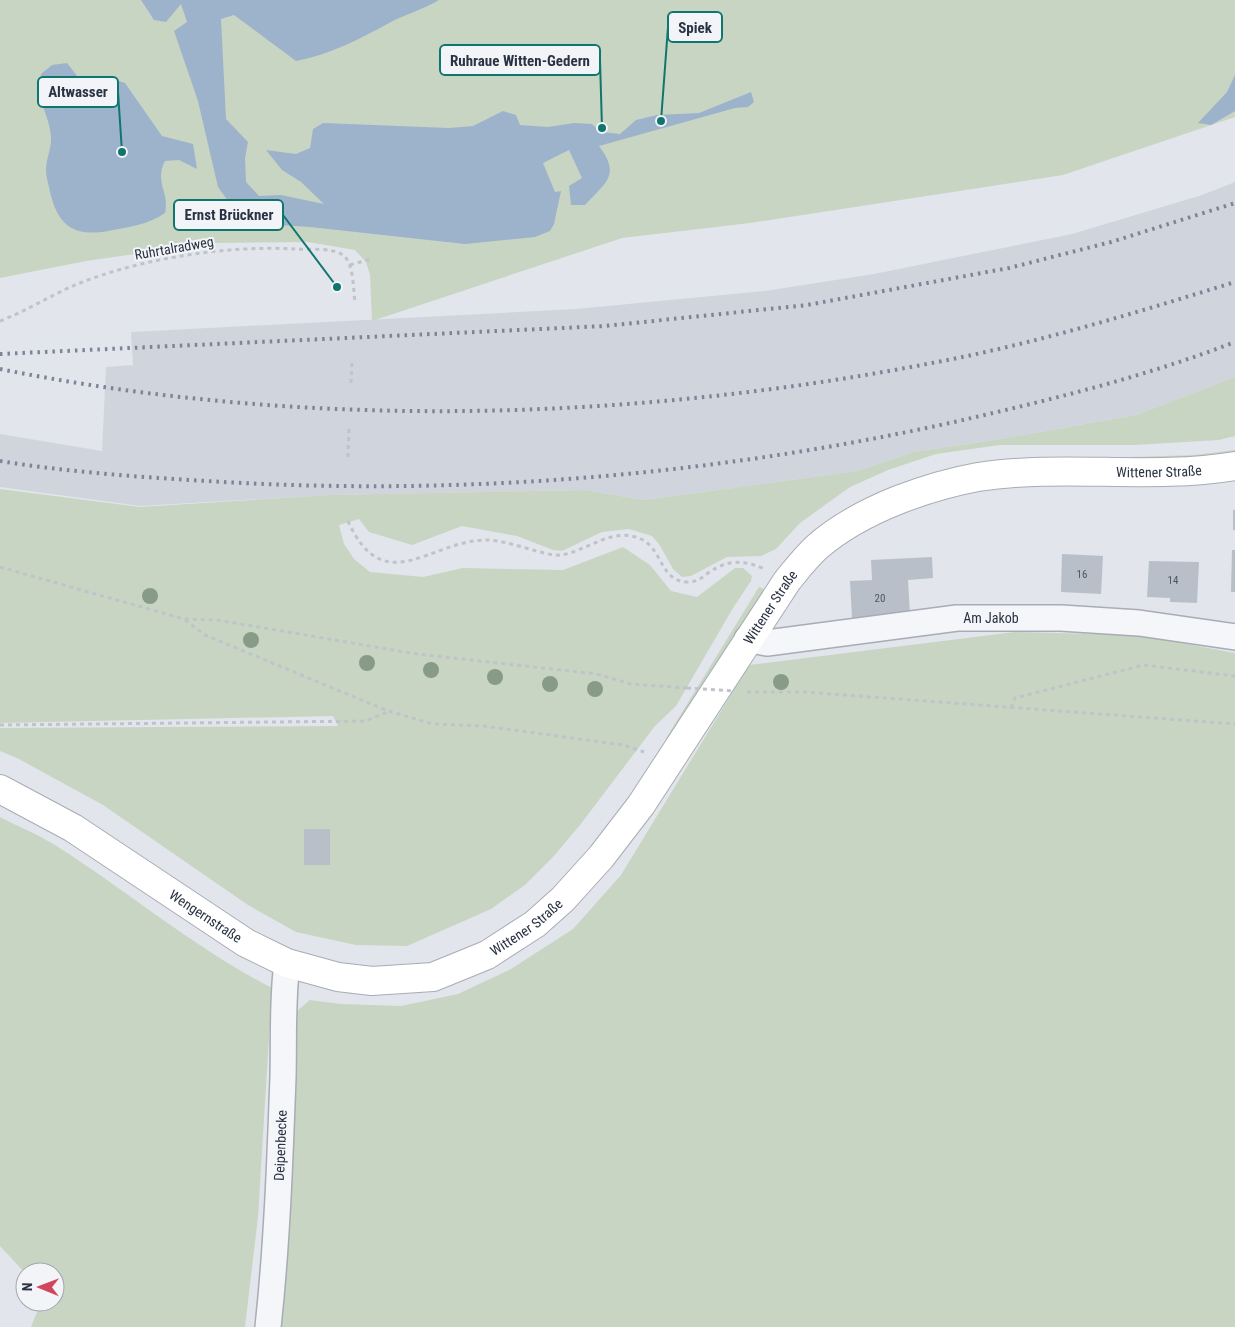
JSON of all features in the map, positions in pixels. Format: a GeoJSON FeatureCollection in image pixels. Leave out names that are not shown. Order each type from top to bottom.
{"type":"FeatureCollection","features":[{"type":"Feature","properties":{"kind":"main road","name":"Wittener Straße"},"geometry":{"type":"LineString","coordinates":[[433,977],[487,955],[534,924],[563,898],[601,857],[641,805],[747,639],[787,581],[815,549],[838,530],[861,516],[922,491],[955,482],[1005,474],[1150,473],[1235,466]]}},
{"type":"Feature","properties":{"kind":"main road","name":"Wengernstraße"},"geometry":{"type":"LineString","coordinates":[[0,789],[74,828],[124,860],[207,919],[246,943],[287,963],[338,977],[372,981],[433,977]]}},
{"type":"Feature","properties":{"kind":"street","name":"Am Jakob"},"geometry":{"type":"LineString","coordinates":[[747,639],[767,643],[958,618],[1052,618],[1139,623],[1235,637]]}},
{"type":"Feature","properties":{"kind":"street","name":"Deipenbecke"},"geometry":{"type":"LineString","coordinates":[[268,1327],[275,1268],[283,1075],[283,988],[287,963]]}},
{"type":"Feature","properties":{"kind":"path","name":"Ruhrtalradweg"},"geometry":{"type":"LineString","coordinates":[[0,321],[26,311],[75,286],[130,267],[230,249],[274,247],[328,251],[343,255],[350,265]]}},
{"type":"Feature","properties":{"kind":"path"},"geometry":{"type":"LineString","coordinates":[[355,302],[350,265],[371,258]]}},
{"type":"Feature","properties":{"kind":"path"},"geometry":{"type":"LineString","coordinates":[[351,383],[352,362]]}},
{"type":"Feature","properties":{"kind":"path"},"geometry":{"type":"LineString","coordinates":[[348,457],[349,425]]}},
{"type":"Feature","properties":{"kind":"path"},"geometry":{"type":"LineString","coordinates":[[348,521],[354,537],[372,556],[393,562],[412,560],[464,541],[509,542],[559,555],[616,536],[631,536],[650,545],[671,578],[679,581],[697,582],[723,564],[734,562],[748,562],[764,569]]}},
{"type":"Feature","properties":{"kind":"path"},"geometry":{"type":"LineString","coordinates":[[0,567],[184,619],[217,620],[418,654],[597,674],[631,684],[734,691]]}},
{"type":"Feature","properties":{"kind":"path"},"geometry":{"type":"LineString","coordinates":[[184,619],[205,635],[388,711],[433,724],[484,726],[622,745],[648,753]]}},
{"type":"Feature","properties":{"kind":"path"},"geometry":{"type":"LineString","coordinates":[[1011,708],[1015,698],[1143,665],[1235,676]]}},
{"type":"Feature","properties":{"kind":"path"},"geometry":{"type":"LineString","coordinates":[[761,693],[804,692],[1235,724]]}},
{"type":"Feature","properties":{"kind":"path"},"geometry":{"type":"LineString","coordinates":[[0,725],[341,722],[365,721],[388,711]]}},
{"type":"Feature","properties":{"kind":"shaded area"},"geometry":{"type":"Polygon","coordinates":[[[1235,182],[1235,377],[1136,415],[914,452],[857,471],[644,500],[585,490],[331,495],[140,506],[0,487],[0,434],[102,451],[106,367],[133,365],[131,332],[576,309],[765,291],[874,274],[1072,234],[1202,195],[1235,182]]]}},
{"type":"Feature","properties":{"kind":"green space"},"geometry":{"type":"Polygon","coordinates":[[[0,0],[1235,0],[1235,117],[1063,175],[750,223],[622,238],[372,321],[370,275],[366,262],[355,250],[308,242],[211,243],[86,261],[0,278],[0,0]]]}},
{"type":"Feature","properties":{"kind":"green space"},"geometry":{"type":"Polygon","coordinates":[[[1235,377],[1235,436],[1219,440],[1134,445],[1000,445],[936,454],[888,470],[850,487],[800,523],[776,549],[761,556],[727,557],[691,576],[682,577],[673,569],[659,544],[652,536],[629,529],[602,532],[562,551],[553,550],[517,536],[462,526],[412,545],[369,532],[359,519],[339,525],[344,544],[354,559],[370,572],[423,577],[463,568],[563,570],[623,547],[650,565],[671,591],[697,597],[735,568],[743,568],[752,576],[751,581],[733,608],[676,706],[655,726],[580,825],[553,857],[525,885],[491,909],[407,946],[356,945],[296,932],[248,905],[103,805],[17,758],[0,751],[0,728],[338,726],[333,716],[0,723],[0,489],[140,507],[331,495],[585,490],[644,500],[857,471],[914,452],[1136,415],[1235,377]]]}},
{"type":"Feature","properties":{"kind":"green space"},"geometry":{"type":"Polygon","coordinates":[[[1235,450],[1235,454],[1197,459],[1130,461],[1130,457],[1195,455],[1235,450]]]}},
{"type":"Feature","properties":{"kind":"green space"},"geometry":{"type":"Polygon","coordinates":[[[759,587],[764,589],[700,695],[674,732],[665,740],[759,587]]]}},
{"type":"Feature","properties":{"kind":"green space"},"geometry":{"type":"Polygon","coordinates":[[[1015,632],[1138,635],[1235,653],[1235,1327],[276,1327],[297,1011],[310,1000],[340,1004],[401,1006],[458,994],[511,969],[573,929],[621,875],[749,665],[1015,632]]]}},
{"type":"Feature","properties":{"kind":"green space"},"geometry":{"type":"Polygon","coordinates":[[[0,817],[58,847],[217,956],[272,988],[258,1217],[245,1327],[31,1327],[37,1312],[65,1312],[65,1262],[15,1262],[0,1246],[0,817]]]}},
{"type":"Feature","properties":{"kind":"water"},"geometry":{"type":"Polygon","coordinates":[[[141,0],[439,0],[344,46],[296,61],[234,15],[221,19],[226,119],[248,142],[245,158],[246,182],[259,196],[281,195],[324,204],[301,182],[282,170],[266,150],[296,154],[310,148],[313,129],[323,123],[449,128],[473,126],[503,111],[516,115],[520,125],[548,127],[574,123],[592,124],[601,132],[620,134],[636,120],[657,115],[699,113],[751,92],[754,102],[748,107],[735,108],[599,146],[606,156],[610,171],[604,184],[585,205],[571,205],[569,186],[582,178],[569,150],[543,163],[555,192],[561,191],[554,224],[550,231],[535,237],[465,244],[280,225],[271,216],[228,201],[218,187],[198,101],[174,31],[187,22],[181,4],[166,22],[154,20],[141,0]]]}},
{"type":"Feature","properties":{"kind":"water"},"geometry":{"type":"Polygon","coordinates":[[[67,63],[81,81],[110,78],[125,83],[162,136],[193,144],[197,169],[179,160],[165,161],[162,168],[161,181],[166,199],[165,213],[138,225],[96,232],[77,230],[63,221],[53,204],[46,176],[51,136],[41,100],[40,84],[41,74],[52,65],[67,63]]]}},
{"type":"Feature","properties":{"kind":"water"},"geometry":{"type":"Polygon","coordinates":[[[1235,75],[1235,111],[1211,125],[1198,123],[1227,92],[1235,75]]]}},
{"type":"Feature","properties":{"kind":"building"},"geometry":{"type":"Polygon","coordinates":[[[1233,510],[1235,510],[1235,530],[1233,530],[1233,510]]]}},
{"type":"Feature","properties":{"kind":"building"},"geometry":{"type":"Polygon","coordinates":[[[1232,550],[1235,550],[1235,592],[1231,592],[1232,550]]]}},
{"type":"Feature","properties":{"kind":"building"},"geometry":{"type":"Polygon","coordinates":[[[1062,554],[1103,556],[1101,594],[1061,592],[1062,554]]]}},
{"type":"Feature","properties":{"kind":"building"},"geometry":{"type":"Polygon","coordinates":[[[932,557],[933,578],[908,580],[910,615],[852,618],[850,581],[872,580],[871,560],[932,557]]]}},
{"type":"Feature","properties":{"kind":"building"},"geometry":{"type":"Polygon","coordinates":[[[1149,561],[1199,562],[1197,603],[1170,602],[1170,598],[1147,597],[1149,561]]]}},
{"type":"Feature","properties":{"kind":"building"},"geometry":{"type":"Polygon","coordinates":[[[304,829],[330,829],[330,865],[304,865],[304,829]]]}},
{"type":"Feature","properties":{"kind":"railway"},"geometry":{"type":"LineString","coordinates":[[0,354],[605,326],[807,305],[1009,268],[1111,242],[1235,203]]}},
{"type":"Feature","properties":{"kind":"railway"},"geometry":{"type":"LineString","coordinates":[[0,369],[115,389],[231,402],[349,409],[466,411],[583,407],[701,397],[817,383],[932,363],[1046,337],[1235,282]]}},
{"type":"Feature","properties":{"kind":"railway"},"geometry":{"type":"LineString","coordinates":[[0,461],[129,476],[302,485],[397,486],[587,478],[776,455],[963,420],[1100,386],[1168,366],[1235,342]]}},
{"type":"Feature","properties":{"kind":"place","name":"Spiek"},"geometry":{"type":"Point","coordinates":[661,121]}},
{"type":"Feature","properties":{"kind":"place","name":"Ruhraue Witten-Gedern"},"geometry":{"type":"Point","coordinates":[602,128]}},
{"type":"Feature","properties":{"kind":"place","name":"Altwasser"},"geometry":{"type":"Point","coordinates":[122,152]}},
{"type":"Feature","properties":{"kind":"place","name":"Ernst Brückner"},"geometry":{"type":"Point","coordinates":[337,287]}}]}
